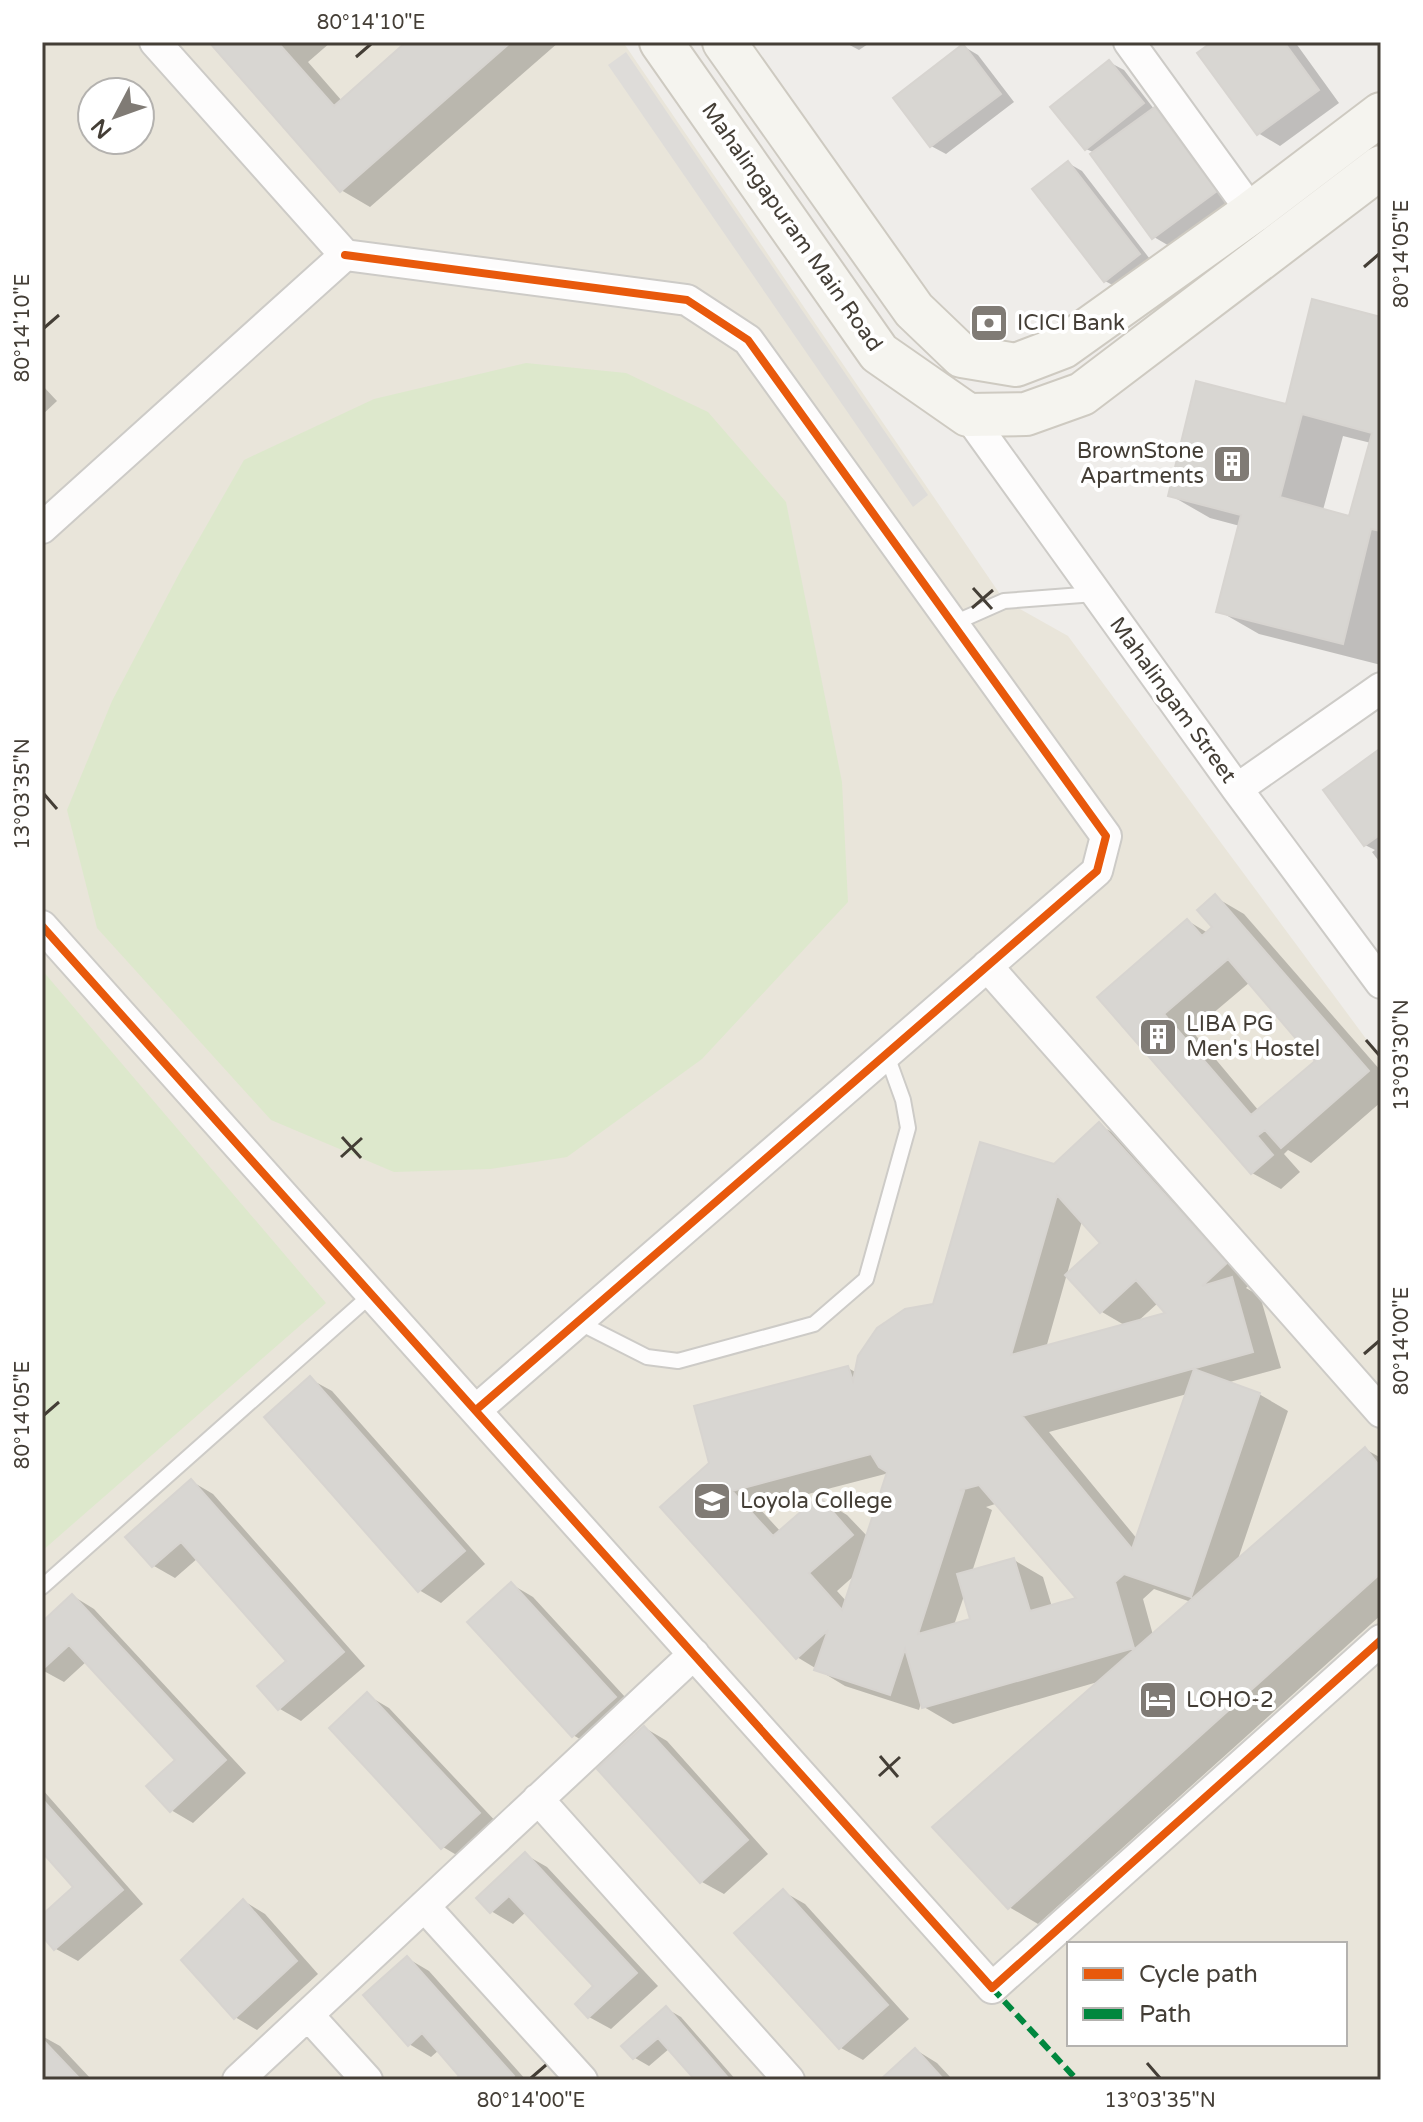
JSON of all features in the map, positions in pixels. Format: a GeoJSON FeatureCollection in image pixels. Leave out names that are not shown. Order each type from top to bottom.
{"type":"FeatureCollection","features":[{"type":"Feature","properties":{"kind":"main road","name":"Mahalingapuram Main Road"},"geometry":{"type":"LineString","coordinates":[[661,42],[879,353],[968,415]]}},
{"type":"Feature","properties":{"kind":"main road"},"geometry":{"type":"LineString","coordinates":[[724,42],[914,310],[962,356],[1016,365],[1063,347],[1252,212],[1381,114]]}},
{"type":"Feature","properties":{"kind":"main road"},"geometry":{"type":"LineString","coordinates":[[968,415],[1026,414],[1082,394],[1381,167]]}},
{"type":"Feature","properties":{"kind":"street"},"geometry":{"type":"LineString","coordinates":[[155,42],[345,255],[687,300],[748,340],[1106,836],[1097,871],[476,1410]]}},
{"type":"Feature","properties":{"kind":"street"},"geometry":{"type":"LineString","coordinates":[[1129,42],[1252,212]]}},
{"type":"Feature","properties":{"kind":"street"},"geometry":{"type":"LineString","coordinates":[[42,528],[345,255]]}},
{"type":"Feature","properties":{"kind":"street","name":"Mahalingam Street"},"geometry":{"type":"LineString","coordinates":[[968,415],[1381,983]]}},
{"type":"Feature","properties":{"kind":"street"},"geometry":{"type":"LineString","coordinates":[[1237,789],[1381,688]]}},
{"type":"Feature","properties":{"kind":"street"},"geometry":{"type":"LineString","coordinates":[[42,926],[992,1988],[1381,1640]]}},
{"type":"Feature","properties":{"kind":"street"},"geometry":{"type":"LineString","coordinates":[[987,966],[1381,1412]]}},
{"type":"Feature","properties":{"kind":"street"},"geometry":{"type":"LineString","coordinates":[[238,2080],[694,1654]]}},
{"type":"Feature","properties":{"kind":"street"},"geometry":{"type":"LineString","coordinates":[[538,1799],[789,2080]]}},
{"type":"Feature","properties":{"kind":"street"},"geometry":{"type":"LineString","coordinates":[[424,1906],[582,2080]]}},
{"type":"Feature","properties":{"kind":"street"},"geometry":{"type":"LineString","coordinates":[[308,2015],[367,2080]]}},
{"type":"Feature","properties":{"kind":"lane"},"geometry":{"type":"LineString","coordinates":[[952,624],[1004,601],[1096,593]]}},
{"type":"Feature","properties":{"kind":"lane"},"geometry":{"type":"LineString","coordinates":[[577,1322],[647,1357],[678,1361],[814,1324],[856,1288],[866,1279],[908,1128],[903,1100],[886,1053]]}},
{"type":"Feature","properties":{"kind":"lane"},"geometry":{"type":"LineString","coordinates":[[42,1587],[372,1294]]}},
{"type":"Feature","properties":{"kind":"shaded area","name":"Loyola College"},"geometry":{"type":"Polygon","coordinates":[[[42,42],[623,42],[1004,600],[1068,636],[1381,1059],[1381,2080],[42,2080],[42,42]]]}},
{"type":"Feature","properties":{"kind":"shaded area"},"geometry":{"type":"Polygon","coordinates":[[[626,52],[928,495],[913,507],[608,65],[626,52]]]}},
{"type":"Feature","properties":{"kind":"green space"},"geometry":{"type":"Polygon","coordinates":[[[526,363],[626,373],[708,412],[786,502],[842,782],[848,902],[702,1059],[567,1157],[490,1169],[394,1172],[271,1120],[97,928],[67,810],[112,701],[244,460],[374,399],[526,363]]]}},
{"type":"Feature","properties":{"kind":"green space"},"geometry":{"type":"Polygon","coordinates":[[[42,970],[326,1303],[42,1551],[42,970]]]}},
{"type":"Feature","properties":{"kind":"building"},"geometry":{"type":"Polygon","coordinates":[[[209,42],[283,42],[280,45],[334,106],[406,42],[511,42],[340,192],[209,42]]]}},
{"type":"Feature","properties":{"kind":"building"},"geometry":{"type":"Polygon","coordinates":[[[1212,42],[1284,42],[1319,90],[1257,135],[1197,53],[1212,42]]]}},
{"type":"Feature","properties":{"kind":"building"},"geometry":{"type":"Polygon","coordinates":[[[963,44],[1001,94],[930,147],[893,98],[963,44]]]}},
{"type":"Feature","properties":{"kind":"building"},"geometry":{"type":"Polygon","coordinates":[[[1109,60],[1144,103],[1085,150],[1050,107],[1109,60]]]}},
{"type":"Feature","properties":{"kind":"building"},"geometry":{"type":"Polygon","coordinates":[[[1155,107],[1217,191],[1152,239],[1090,154],[1155,107]]]}},
{"type":"Feature","properties":{"kind":"building"},"geometry":{"type":"Polygon","coordinates":[[[1068,161],[1140,254],[1104,282],[1032,189],[1068,161]]]}},
{"type":"Feature","properties":{"kind":"building","name":"BrownStone Apartments"},"geometry":{"type":"Polygon","coordinates":[[[1312,299],[1381,317],[1381,531],[1371,529],[1343,644],[1216,612],[1241,515],[1168,496],[1196,381],[1286,404],[1312,299]],[[1302,414],[1280,497],[1349,516],[1372,433],[1302,414]]]}},
{"type":"Feature","properties":{"kind":"building"},"geometry":{"type":"Polygon","coordinates":[[[1381,748],[1381,834],[1364,846],[1323,790],[1381,748]]]}},
{"type":"Feature","properties":{"kind":"building","name":"LIBA PG Men's Hostel"},"geometry":{"type":"Polygon","coordinates":[[[1215,894],[1369,1071],[1281,1148],[1265,1130],[1257,1136],[1273,1155],[1251,1174],[1097,997],[1187,919],[1202,936],[1212,927],[1197,910],[1215,894]],[[1228,959],[1164,1014],[1251,1115],[1315,1061],[1228,959]]]}},
{"type":"Feature","properties":{"kind":"building"},"geometry":{"type":"Polygon","coordinates":[[[1099,1122],[1227,1263],[1202,1286],[1232,1277],[1253,1352],[1022,1416],[1132,1549],[1194,1369],[1260,1393],[1191,1597],[1124,1574],[1115,1582],[1134,1648],[922,1708],[905,1649],[890,1695],[814,1670],[828,1630],[796,1659],[660,1507],[709,1463],[694,1406],[848,1366],[853,1381],[858,1356],[877,1328],[905,1309],[933,1304],[980,1142],[1054,1164],[1099,1122]],[[1057,1195],[1011,1355],[1165,1313],[1136,1280],[1100,1313],[1065,1275],[1100,1243],[1057,1195]],[[871,1454],[732,1491],[773,1536],[819,1496],[853,1535],[809,1573],[842,1610],[887,1472],[879,1467],[871,1454]],[[979,1485],[960,1490],[964,1491],[918,1634],[970,1619],[957,1574],[1014,1558],[1030,1611],[1076,1598],[979,1485]]]}},
{"type":"Feature","properties":{"kind":"building"},"geometry":{"type":"Polygon","coordinates":[[[310,1376],[465,1551],[418,1592],[264,1417],[310,1376]]]}},
{"type":"Feature","properties":{"kind":"building","name":"LOHO-2"},"geometry":{"type":"Polygon","coordinates":[[[1365,1447],[1381,1468],[1381,1573],[1008,1909],[932,1827],[1365,1447]]]}},
{"type":"Feature","properties":{"kind":"building"},"geometry":{"type":"Polygon","coordinates":[[[191,1479],[344,1652],[278,1710],[257,1686],[286,1661],[181,1542],[152,1567],[125,1537],[191,1479]]]}},
{"type":"Feature","properties":{"kind":"building"},"geometry":{"type":"Polygon","coordinates":[[[511,1582],[616,1697],[572,1737],[467,1622],[511,1582]]]}},
{"type":"Feature","properties":{"kind":"building"},"geometry":{"type":"Polygon","coordinates":[[[72,1594],[226,1760],[170,1812],[146,1786],[175,1760],[69,1645],[42,1670],[42,1622],[72,1594]]]}},
{"type":"Feature","properties":{"kind":"building"},"geometry":{"type":"Polygon","coordinates":[[[367,1692],[480,1813],[441,1849],[329,1728],[367,1692]]]}},
{"type":"Feature","properties":{"kind":"building"},"geometry":{"type":"Polygon","coordinates":[[[644,1726],[748,1840],[700,1883],[597,1769],[644,1726]]]}},
{"type":"Feature","properties":{"kind":"building"},"geometry":{"type":"Polygon","coordinates":[[[42,1799],[123,1890],[54,1950],[42,1936],[42,1915],[73,1887],[42,1852],[42,1799]]]}},
{"type":"Feature","properties":{"kind":"building"},"geometry":{"type":"Polygon","coordinates":[[[525,1852],[637,1973],[588,2018],[575,2004],[593,1986],[509,1896],[490,1913],[476,1898],[525,1852]]]}},
{"type":"Feature","properties":{"kind":"building"},"geometry":{"type":"Polygon","coordinates":[[[783,1889],[888,2005],[839,2049],[734,1933],[783,1889]]]}},
{"type":"Feature","properties":{"kind":"building"},"geometry":{"type":"Polygon","coordinates":[[[243,1899],[297,1961],[234,2019],[181,1960],[243,1899]]]}},
{"type":"Feature","properties":{"kind":"building"},"geometry":{"type":"Polygon","coordinates":[[[407,1956],[514,2076],[509,2080],[454,2080],[459,2076],[422,2033],[408,2046],[363,1995],[407,1956]]]}},
{"type":"Feature","properties":{"kind":"building"},"geometry":{"type":"Polygon","coordinates":[[[666,2006],[730,2080],[695,2080],[658,2038],[633,2059],[621,2046],[666,2006]]]}},
{"type":"Feature","properties":{"kind":"building"},"geometry":{"type":"Polygon","coordinates":[[[42,2039],[81,2080],[42,2080],[42,2039]]]}},
{"type":"Feature","properties":{"kind":"building"},"geometry":{"type":"Polygon","coordinates":[[[915,2048],[944,2080],[880,2080],[915,2048]]]}},
{"type":"Feature","properties":{"kind":"marked path"},"geometry":{"type":"LineString","coordinates":[[992,1988],[1077,2080]]}},
{"type":"Feature","properties":{"kind":"cycle path"},"geometry":{"type":"LineString","coordinates":[[345,255],[687,300],[748,340],[1106,836],[1097,871],[476,1410]]}},
{"type":"Feature","properties":{"kind":"cycle path"},"geometry":{"type":"LineString","coordinates":[[42,926],[992,1988],[1381,1640]]}},
{"type":"Feature","properties":{"kind":"place","name":"ICICI Bank"},"geometry":{"type":"Point","coordinates":[989,323]}},
{"type":"Feature","properties":{"kind":"place","name":"BrownStone Apartments"},"geometry":{"type":"Point","coordinates":[1232,464]}},
{"type":"Feature","properties":{"kind":"place","name":"LIBA PG Men's Hostel"},"geometry":{"type":"Point","coordinates":[1158,1037]}},
{"type":"Feature","properties":{"kind":"place","name":"Loyola College"},"geometry":{"type":"Point","coordinates":[712,1501]}},
{"type":"Feature","properties":{"kind":"place","name":"LOHO-2"},"geometry":{"type":"Point","coordinates":[1158,1700]}}]}
